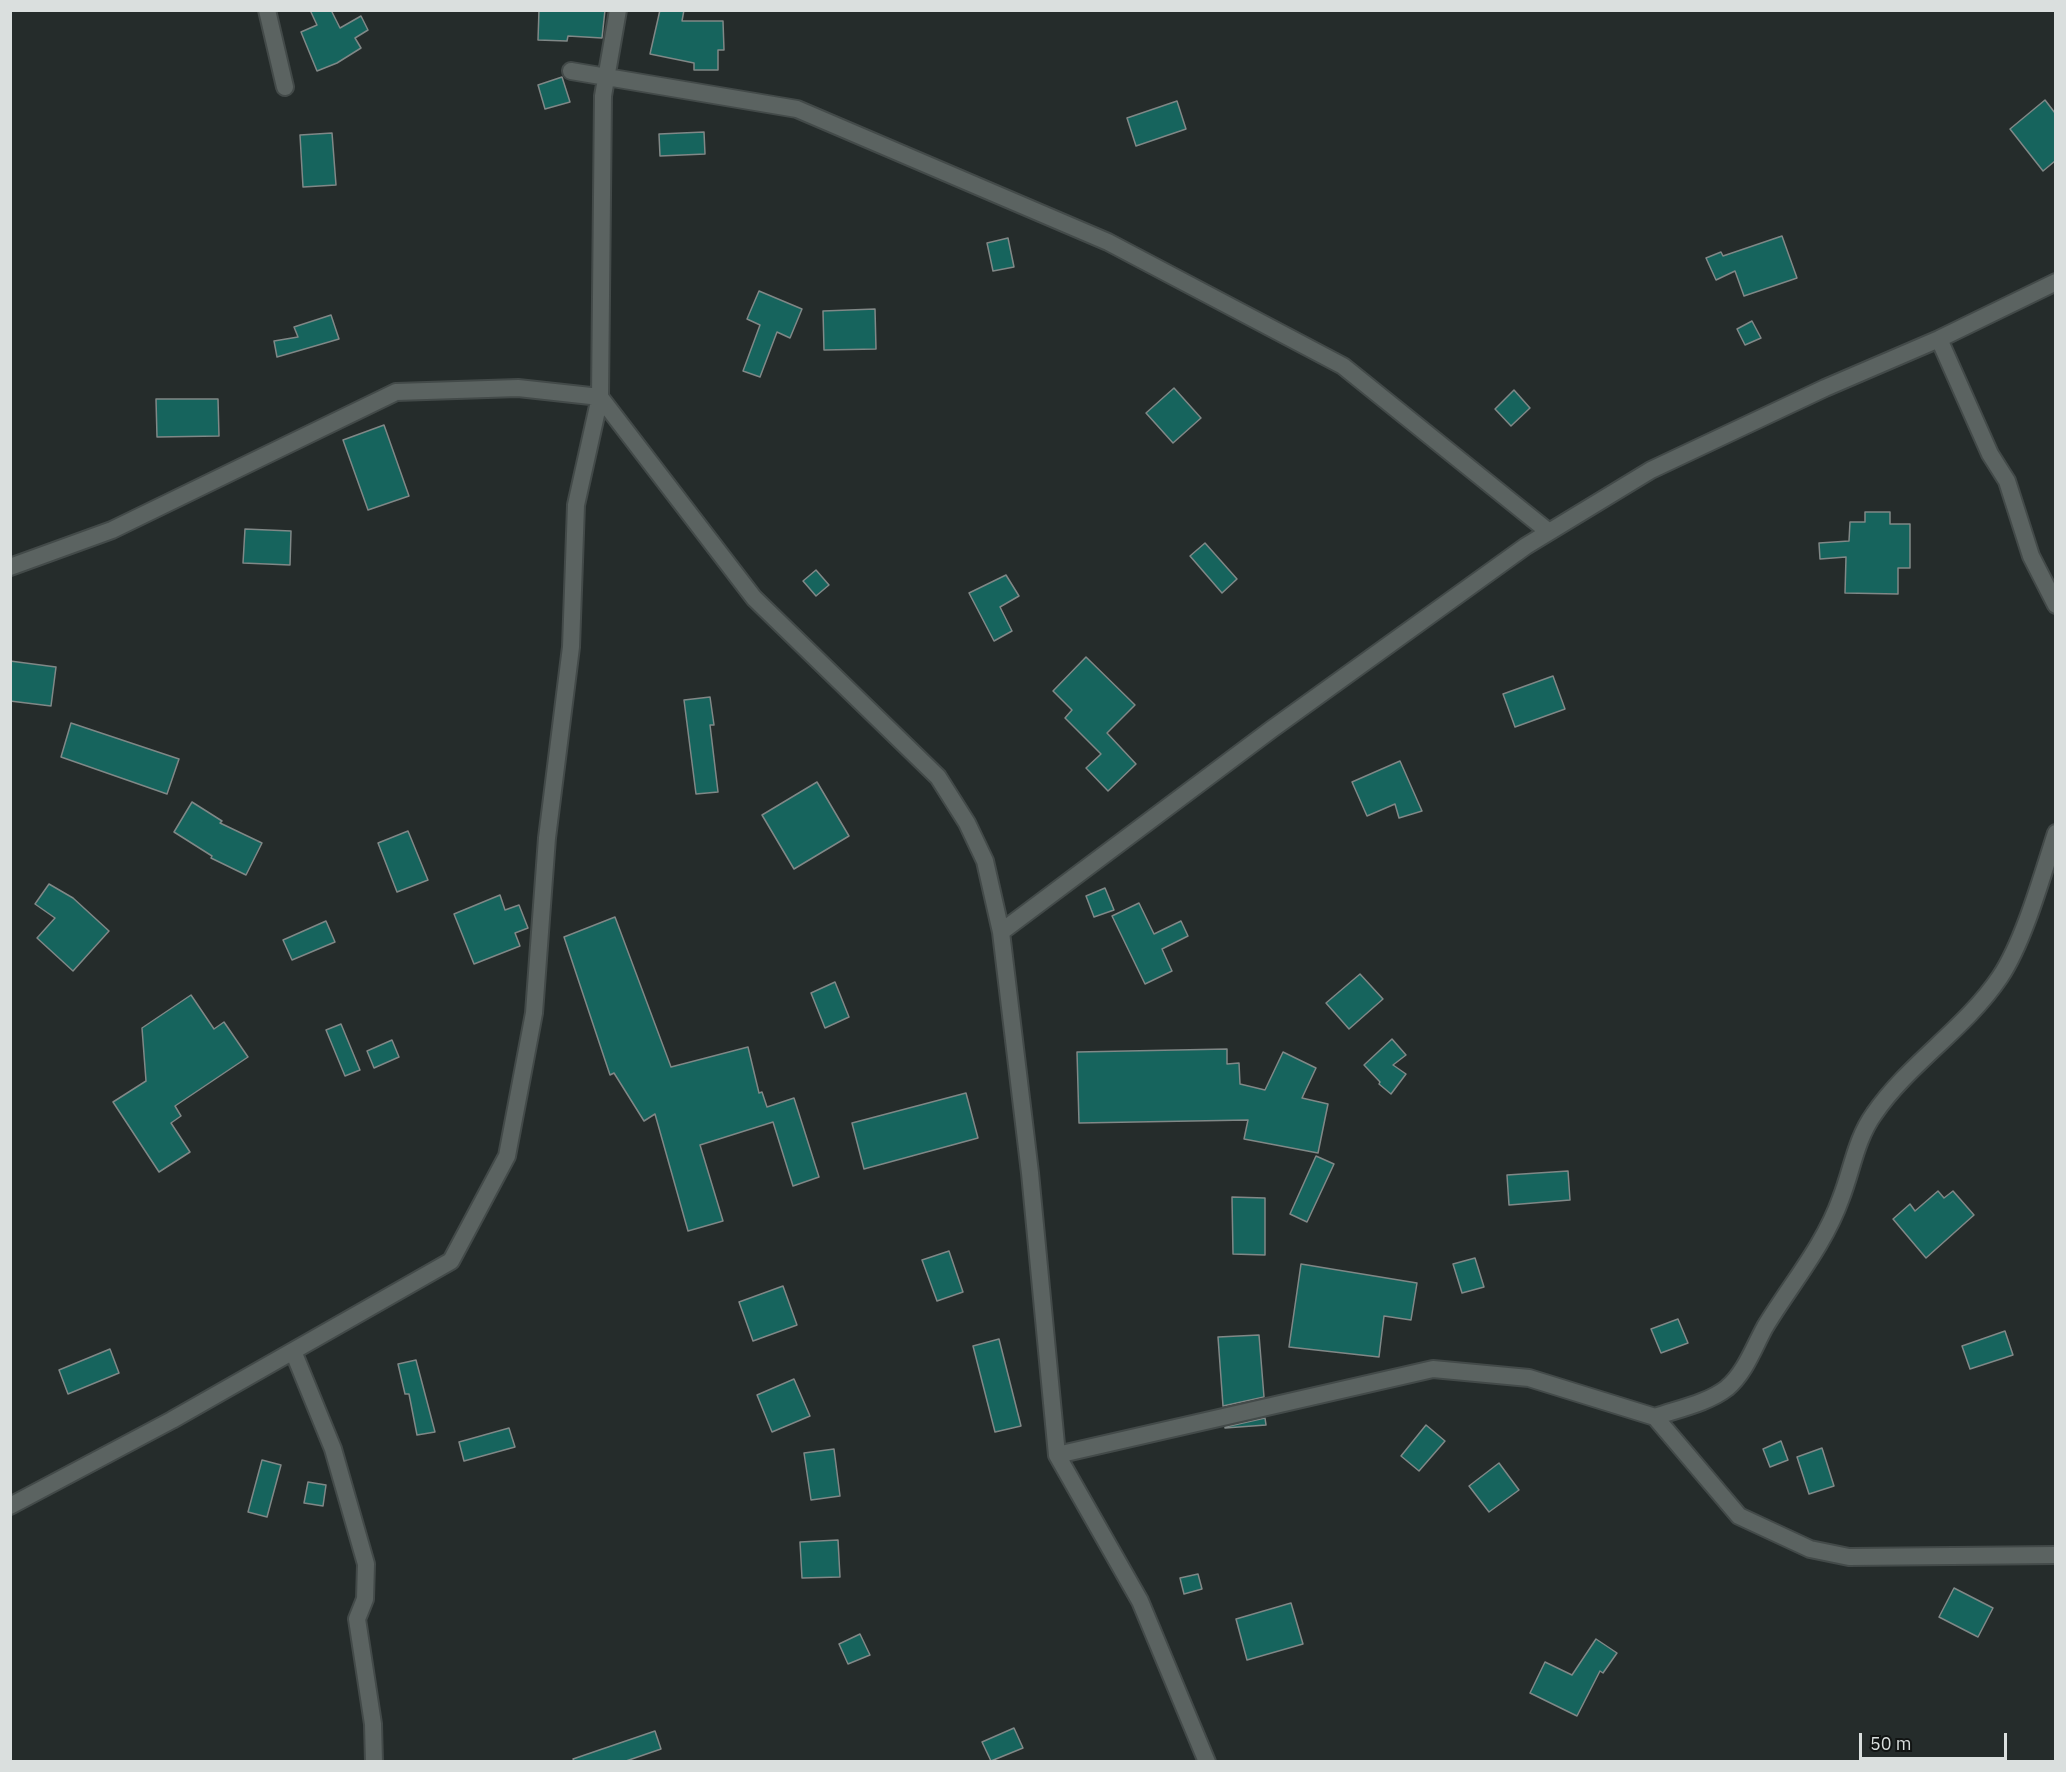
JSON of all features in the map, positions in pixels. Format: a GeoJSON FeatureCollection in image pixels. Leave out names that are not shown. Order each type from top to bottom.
{"type":"FeatureCollection","features":[{"type":"Feature","properties":{"kind":"street"},"geometry":{"type":"LineString","coordinates":[[267,10],[285,87]]}},
{"type":"Feature","properties":{"kind":"street"},"geometry":{"type":"LineString","coordinates":[[10,1506],[452,1261],[507,1156],[534,1013],[547,838],[571,647],[576,505],[600,397],[603,96],[618,10]]}},
{"type":"Feature","properties":{"kind":"street"},"geometry":{"type":"LineString","coordinates":[[571,71],[797,109],[1108,242],[1343,366],[1549,532]]}},
{"type":"Feature","properties":{"kind":"street"},"geometry":{"type":"LineString","coordinates":[[1001,932],[1281,722],[1549,532],[1651,470],[1825,388],[1939,339],[2055,282]]}},
{"type":"Feature","properties":{"kind":"street"},"geometry":{"type":"LineString","coordinates":[[1939,339],[1990,454],[2007,481],[2031,556],[2055,605]]}},
{"type":"Feature","properties":{"kind":"street"},"geometry":{"type":"LineString","coordinates":[[10,567],[111,530],[396,392],[518,388],[600,397],[754,598],[938,777],[967,823],[985,861],[1001,932],[1030,1173],[1057,1455],[1140,1601],[1207,1761]]}},
{"type":"Feature","properties":{"kind":"street"},"geometry":{"type":"LineString","coordinates":[[1655,1417],[1698,1402],[1727,1388],[1748,1361],[1765,1328],[1826,1236],[1842,1197],[1854,1154],[1874,1114],[1975,1008],[2000,977],[2014,949],[2055,833]]}},
{"type":"Feature","properties":{"kind":"street"},"geometry":{"type":"LineString","coordinates":[[293,1351],[333,1449],[366,1564],[365,1599],[357,1619],[372,1724],[374,1761]]}},
{"type":"Feature","properties":{"kind":"street"},"geometry":{"type":"LineString","coordinates":[[1057,1455],[1433,1369],[1529,1378],[1655,1417],[1739,1516],[1810,1549],[1849,1557],[2055,1556]]}},
{"type":"Feature","properties":{"kind":"building"},"geometry":{"type":"Polygon","coordinates":[[[310,10],[331,10],[340,28],[361,16],[368,30],[355,38],[361,48],[337,63],[317,71],[301,32],[317,25],[310,10]]]}},
{"type":"Feature","properties":{"kind":"building"},"geometry":{"type":"Polygon","coordinates":[[[539,10],[605,10],[602,38],[568,36],[567,41],[538,40],[539,10]]]}},
{"type":"Feature","properties":{"kind":"building"},"geometry":{"type":"Polygon","coordinates":[[[660,10],[684,10],[682,21],[723,21],[724,50],[718,50],[718,70],[694,70],[694,63],[650,54],[660,10]]]}},
{"type":"Feature","properties":{"kind":"building"},"geometry":{"type":"Polygon","coordinates":[[[562,77],[570,102],[545,109],[538,85],[562,77]]]}},
{"type":"Feature","properties":{"kind":"building"},"geometry":{"type":"Polygon","coordinates":[[[2045,100],[2055,113],[2055,161],[2043,171],[2010,129],[2045,100]]]}},
{"type":"Feature","properties":{"kind":"building"},"geometry":{"type":"Polygon","coordinates":[[[1177,101],[1186,129],[1136,146],[1127,118],[1177,101]]]}},
{"type":"Feature","properties":{"kind":"building"},"geometry":{"type":"Polygon","coordinates":[[[704,132],[705,154],[660,156],[659,134],[704,132]]]}},
{"type":"Feature","properties":{"kind":"building"},"geometry":{"type":"Polygon","coordinates":[[[332,133],[336,185],[303,187],[300,135],[332,133]]]}},
{"type":"Feature","properties":{"kind":"building"},"geometry":{"type":"Polygon","coordinates":[[[1782,236],[1797,278],[1744,296],[1735,271],[1716,280],[1706,258],[1721,252],[1723,256],[1782,236]]]}},
{"type":"Feature","properties":{"kind":"building"},"geometry":{"type":"Polygon","coordinates":[[[1008,238],[1014,267],[993,271],[987,243],[1008,238]]]}},
{"type":"Feature","properties":{"kind":"building"},"geometry":{"type":"Polygon","coordinates":[[[759,291],[802,309],[790,338],[777,332],[760,377],[743,371],[760,325],[747,319],[759,291]]]}},
{"type":"Feature","properties":{"kind":"building"},"geometry":{"type":"Polygon","coordinates":[[[875,309],[876,349],[824,350],[823,311],[875,309]]]}},
{"type":"Feature","properties":{"kind":"building"},"geometry":{"type":"Polygon","coordinates":[[[331,315],[339,339],[277,357],[274,341],[298,337],[294,327],[331,315]]]}},
{"type":"Feature","properties":{"kind":"building"},"geometry":{"type":"Polygon","coordinates":[[[1752,321],[1761,338],[1745,345],[1737,329],[1752,321]]]}},
{"type":"Feature","properties":{"kind":"building"},"geometry":{"type":"Polygon","coordinates":[[[1174,388],[1201,418],[1173,443],[1146,413],[1174,388]]]}},
{"type":"Feature","properties":{"kind":"building"},"geometry":{"type":"Polygon","coordinates":[[[1514,390],[1530,408],[1511,426],[1495,409],[1514,390]]]}},
{"type":"Feature","properties":{"kind":"building"},"geometry":{"type":"Polygon","coordinates":[[[156,399],[218,399],[219,436],[157,437],[156,399]]]}},
{"type":"Feature","properties":{"kind":"building"},"geometry":{"type":"Polygon","coordinates":[[[384,425],[409,496],[368,510],[343,440],[384,425]]]}},
{"type":"Feature","properties":{"kind":"building"},"geometry":{"type":"Polygon","coordinates":[[[1865,512],[1890,512],[1890,524],[1910,524],[1910,568],[1898,568],[1898,594],[1845,593],[1846,557],[1820,559],[1819,543],[1849,541],[1850,522],[1865,522],[1865,512]]]}},
{"type":"Feature","properties":{"kind":"building"},"geometry":{"type":"Polygon","coordinates":[[[245,529],[291,531],[290,565],[243,563],[245,529]]]}},
{"type":"Feature","properties":{"kind":"building"},"geometry":{"type":"Polygon","coordinates":[[[1205,543],[1237,579],[1222,593],[1190,556],[1205,543]]]}},
{"type":"Feature","properties":{"kind":"building"},"geometry":{"type":"Polygon","coordinates":[[[816,570],[829,585],[816,596],[803,581],[816,570]]]}},
{"type":"Feature","properties":{"kind":"building"},"geometry":{"type":"Polygon","coordinates":[[[1006,575],[1019,596],[1000,607],[1012,631],[994,641],[969,593],[1006,575]]]}},
{"type":"Feature","properties":{"kind":"building"},"geometry":{"type":"Polygon","coordinates":[[[1086,657],[1135,705],[1107,733],[1136,764],[1108,791],[1086,768],[1101,754],[1065,718],[1072,710],[1053,691],[1086,657]]]}},
{"type":"Feature","properties":{"kind":"building"},"geometry":{"type":"Polygon","coordinates":[[[10,661],[56,667],[51,706],[10,701],[10,661]]]}},
{"type":"Feature","properties":{"kind":"building"},"geometry":{"type":"Polygon","coordinates":[[[1553,676],[1565,709],[1515,727],[1503,694],[1553,676]]]}},
{"type":"Feature","properties":{"kind":"building"},"geometry":{"type":"Polygon","coordinates":[[[710,697],[714,725],[710,725],[718,792],[696,794],[684,700],[710,697]]]}},
{"type":"Feature","properties":{"kind":"building"},"geometry":{"type":"Polygon","coordinates":[[[71,723],[179,759],[167,794],[61,757],[71,723]]]}},
{"type":"Feature","properties":{"kind":"building"},"geometry":{"type":"Polygon","coordinates":[[[1400,761],[1422,811],[1399,818],[1395,804],[1367,816],[1352,782],[1400,761]]]}},
{"type":"Feature","properties":{"kind":"building"},"geometry":{"type":"Polygon","coordinates":[[[817,782],[849,836],[794,869],[762,815],[817,782]]]}},
{"type":"Feature","properties":{"kind":"building"},"geometry":{"type":"Polygon","coordinates":[[[192,802],[222,821],[220,823],[262,843],[246,875],[211,858],[212,856],[174,832],[192,802]]]}},
{"type":"Feature","properties":{"kind":"building"},"geometry":{"type":"Polygon","coordinates":[[[408,831],[428,880],[397,892],[378,843],[408,831]]]}},
{"type":"Feature","properties":{"kind":"building"},"geometry":{"type":"Polygon","coordinates":[[[49,884],[73,898],[109,931],[73,971],[37,938],[55,918],[35,904],[49,884]]]}},
{"type":"Feature","properties":{"kind":"building"},"geometry":{"type":"Polygon","coordinates":[[[1105,888],[1114,910],[1094,917],[1086,896],[1105,888]]]}},
{"type":"Feature","properties":{"kind":"building"},"geometry":{"type":"Polygon","coordinates":[[[500,895],[505,910],[519,905],[528,928],[515,933],[520,946],[474,964],[454,914],[500,895]]]}},
{"type":"Feature","properties":{"kind":"building"},"geometry":{"type":"Polygon","coordinates":[[[1139,903],[1154,934],[1181,921],[1188,936],[1162,949],[1172,971],[1145,984],[1112,916],[1139,903]]]}},
{"type":"Feature","properties":{"kind":"building"},"geometry":{"type":"Polygon","coordinates":[[[615,917],[671,1067],[748,1047],[759,1093],[762,1092],[767,1107],[794,1098],[819,1177],[793,1186],[773,1122],[700,1145],[723,1221],[688,1231],[655,1114],[644,1121],[614,1073],[610,1075],[564,937],[615,917]]]}},
{"type":"Feature","properties":{"kind":"building"},"geometry":{"type":"Polygon","coordinates":[[[326,921],[335,942],[292,960],[283,940],[326,921]]]}},
{"type":"Feature","properties":{"kind":"building"},"geometry":{"type":"Polygon","coordinates":[[[1360,974],[1383,999],[1349,1029],[1326,1003],[1360,974]]]}},
{"type":"Feature","properties":{"kind":"building"},"geometry":{"type":"Polygon","coordinates":[[[835,982],[849,1017],[825,1028],[811,993],[835,982]]]}},
{"type":"Feature","properties":{"kind":"building"},"geometry":{"type":"Polygon","coordinates":[[[191,995],[214,1029],[224,1022],[248,1057],[175,1106],[181,1116],[171,1123],[190,1152],[159,1172],[113,1102],[146,1081],[142,1028],[191,995]]]}},
{"type":"Feature","properties":{"kind":"building"},"geometry":{"type":"Polygon","coordinates":[[[341,1024],[360,1070],[345,1076],[326,1030],[341,1024]]]}},
{"type":"Feature","properties":{"kind":"building"},"geometry":{"type":"Polygon","coordinates":[[[1392,1039],[1406,1055],[1393,1065],[1406,1074],[1391,1094],[1379,1084],[1380,1082],[1364,1065],[1392,1039]]]}},
{"type":"Feature","properties":{"kind":"building"},"geometry":{"type":"Polygon","coordinates":[[[392,1040],[399,1057],[374,1068],[367,1051],[392,1040]]]}},
{"type":"Feature","properties":{"kind":"building"},"geometry":{"type":"Polygon","coordinates":[[[1227,1049],[1227,1064],[1239,1063],[1240,1084],[1265,1090],[1283,1052],[1316,1068],[1302,1098],[1328,1104],[1318,1153],[1244,1139],[1248,1120],[1079,1123],[1077,1052],[1227,1049]]]}},
{"type":"Feature","properties":{"kind":"building"},"geometry":{"type":"Polygon","coordinates":[[[966,1093],[978,1138],[864,1169],[852,1123],[966,1093]]]}},
{"type":"Feature","properties":{"kind":"building"},"geometry":{"type":"Polygon","coordinates":[[[1316,1156],[1334,1164],[1307,1222],[1290,1214],[1316,1156]]]}},
{"type":"Feature","properties":{"kind":"building"},"geometry":{"type":"Polygon","coordinates":[[[1568,1171],[1570,1200],[1509,1205],[1507,1175],[1568,1171]]]}},
{"type":"Feature","properties":{"kind":"building"},"geometry":{"type":"Polygon","coordinates":[[[1938,1191],[1944,1198],[1953,1191],[1974,1215],[1926,1258],[1893,1219],[1910,1204],[1915,1211],[1938,1191]]]}},
{"type":"Feature","properties":{"kind":"building"},"geometry":{"type":"Polygon","coordinates":[[[1232,1197],[1265,1198],[1265,1255],[1233,1254],[1232,1197]]]}},
{"type":"Feature","properties":{"kind":"building"},"geometry":{"type":"Polygon","coordinates":[[[949,1251],[963,1292],[937,1301],[922,1260],[949,1251]]]}},
{"type":"Feature","properties":{"kind":"building"},"geometry":{"type":"Polygon","coordinates":[[[1475,1258],[1484,1287],[1462,1293],[1453,1264],[1475,1258]]]}},
{"type":"Feature","properties":{"kind":"building"},"geometry":{"type":"Polygon","coordinates":[[[1301,1264],[1417,1283],[1411,1320],[1384,1316],[1379,1357],[1289,1347],[1301,1264]]]}},
{"type":"Feature","properties":{"kind":"building"},"geometry":{"type":"Polygon","coordinates":[[[783,1286],[797,1325],[753,1341],[739,1302],[783,1286]]]}},
{"type":"Feature","properties":{"kind":"building"},"geometry":{"type":"Polygon","coordinates":[[[1678,1319],[1688,1343],[1661,1353],[1651,1329],[1678,1319]]]}},
{"type":"Feature","properties":{"kind":"building"},"geometry":{"type":"Polygon","coordinates":[[[2005,1331],[2013,1355],[1970,1369],[1962,1346],[2005,1331]]]}},
{"type":"Feature","properties":{"kind":"building"},"geometry":{"type":"Polygon","coordinates":[[[1259,1335],[1264,1397],[1223,1406],[1218,1337],[1259,1335]]]}},
{"type":"Feature","properties":{"kind":"building"},"geometry":{"type":"Polygon","coordinates":[[[999,1339],[1021,1426],[995,1432],[973,1346],[999,1339]]]}},
{"type":"Feature","properties":{"kind":"building"},"geometry":{"type":"Polygon","coordinates":[[[110,1349],[119,1373],[68,1394],[59,1370],[110,1349]]]}},
{"type":"Feature","properties":{"kind":"building"},"geometry":{"type":"Polygon","coordinates":[[[416,1360],[435,1432],[417,1435],[409,1394],[405,1394],[398,1364],[416,1360]]]}},
{"type":"Feature","properties":{"kind":"building"},"geometry":{"type":"Polygon","coordinates":[[[794,1379],[810,1416],[772,1432],[757,1395],[794,1379]]]}},
{"type":"Feature","properties":{"kind":"building"},"geometry":{"type":"Polygon","coordinates":[[[1265,1418],[1266,1425],[1225,1428],[1225,1427],[1265,1418]]]}},
{"type":"Feature","properties":{"kind":"building"},"geometry":{"type":"Polygon","coordinates":[[[1426,1425],[1445,1441],[1419,1471],[1401,1456],[1426,1425]]]}},
{"type":"Feature","properties":{"kind":"building"},"geometry":{"type":"Polygon","coordinates":[[[509,1428],[515,1447],[464,1461],[459,1442],[509,1428]]]}},
{"type":"Feature","properties":{"kind":"building"},"geometry":{"type":"Polygon","coordinates":[[[1781,1441],[1788,1460],[1770,1467],[1763,1449],[1781,1441]]]}},
{"type":"Feature","properties":{"kind":"building"},"geometry":{"type":"Polygon","coordinates":[[[1822,1448],[1834,1486],[1809,1494],[1797,1457],[1822,1448]]]}},
{"type":"Feature","properties":{"kind":"building"},"geometry":{"type":"Polygon","coordinates":[[[834,1449],[840,1496],[811,1500],[804,1453],[834,1449]]]}},
{"type":"Feature","properties":{"kind":"building"},"geometry":{"type":"Polygon","coordinates":[[[262,1460],[281,1465],[267,1517],[248,1512],[262,1460]]]}},
{"type":"Feature","properties":{"kind":"building"},"geometry":{"type":"Polygon","coordinates":[[[1499,1463],[1519,1490],[1489,1512],[1469,1486],[1499,1463]]]}},
{"type":"Feature","properties":{"kind":"building"},"geometry":{"type":"Polygon","coordinates":[[[308,1482],[326,1485],[323,1506],[304,1503],[308,1482]]]}},
{"type":"Feature","properties":{"kind":"building"},"geometry":{"type":"Polygon","coordinates":[[[838,1540],[840,1577],[802,1578],[800,1542],[838,1540]]]}},
{"type":"Feature","properties":{"kind":"building"},"geometry":{"type":"Polygon","coordinates":[[[1198,1574],[1202,1589],[1184,1594],[1180,1578],[1198,1574]]]}},
{"type":"Feature","properties":{"kind":"building"},"geometry":{"type":"Polygon","coordinates":[[[1954,1588],[1993,1608],[1978,1637],[1939,1617],[1954,1588]]]}},
{"type":"Feature","properties":{"kind":"building"},"geometry":{"type":"Polygon","coordinates":[[[1291,1603],[1303,1644],[1247,1660],[1236,1619],[1291,1603]]]}},
{"type":"Feature","properties":{"kind":"building"},"geometry":{"type":"Polygon","coordinates":[[[860,1634],[870,1655],[848,1664],[839,1644],[860,1634]]]}},
{"type":"Feature","properties":{"kind":"building"},"geometry":{"type":"Polygon","coordinates":[[[1596,1639],[1617,1653],[1603,1673],[1600,1671],[1577,1716],[1530,1693],[1545,1662],[1572,1675],[1596,1639]]]}},
{"type":"Feature","properties":{"kind":"building"},"geometry":{"type":"Polygon","coordinates":[[[1014,1728],[1023,1748],[991,1761],[982,1742],[1014,1728]]]}},
{"type":"Feature","properties":{"kind":"building"},"geometry":{"type":"Polygon","coordinates":[[[655,1731],[661,1749],[626,1761],[574,1761],[573,1759],[655,1731]]]}}]}
